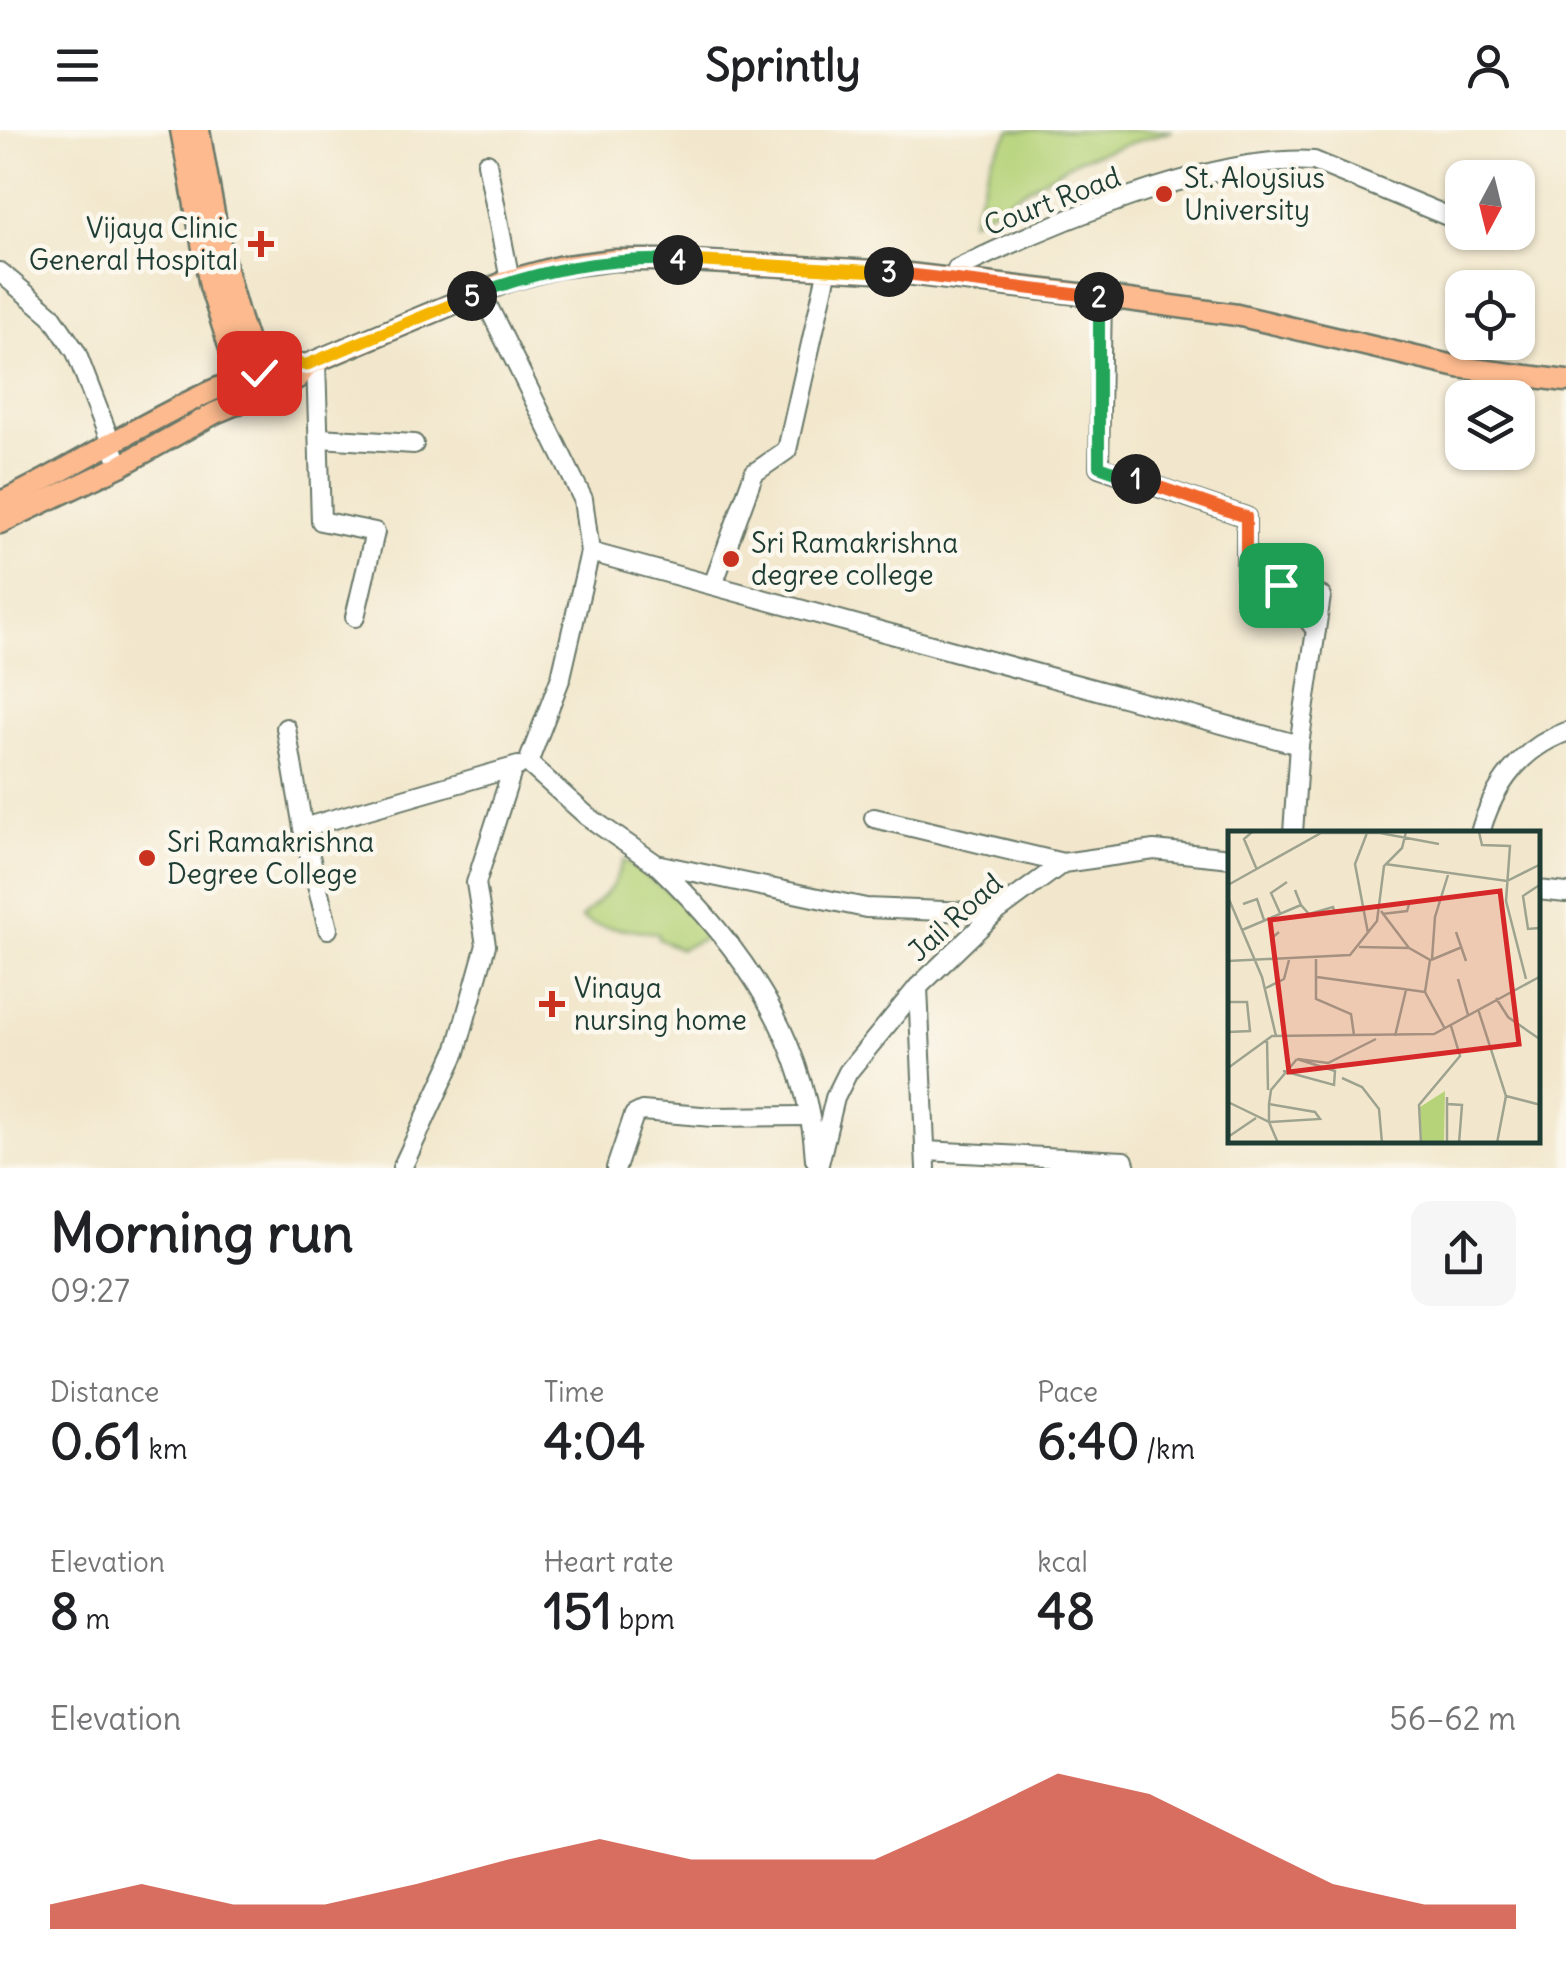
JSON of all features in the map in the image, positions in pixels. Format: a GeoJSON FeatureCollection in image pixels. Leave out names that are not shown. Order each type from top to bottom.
{"type":"FeatureCollection","features":[{"type":"Feature","properties":{"kind":"main road"},"geometry":{"type":"LineString","coordinates":[[182,130],[218,316],[253,385]]}},
{"type":"Feature","properties":{"kind":"main road"},"geometry":{"type":"LineString","coordinates":[[200,130],[218,237],[253,385]]}},
{"type":"Feature","properties":{"kind":"main road"},"geometry":{"type":"LineString","coordinates":[[0,523],[120,466],[215,413],[290,362],[307,368],[510,280],[558,267],[612,260],[944,272],[1237,316],[1458,367],[1562,383]]}},
{"type":"Feature","properties":{"kind":"main road"},"geometry":{"type":"LineString","coordinates":[[0,502],[111,442],[253,385]]}},
{"type":"Feature","properties":{"kind":"street","name":"Court Road"},"geometry":{"type":"LineString","coordinates":[[944,272],[1041,228],[1210,174],[1298,161],[1314,161],[1445,215]]}},
{"type":"Feature","properties":{"kind":"street"},"geometry":{"type":"LineString","coordinates":[[487,163],[510,280]]}},
{"type":"Feature","properties":{"kind":"street"},"geometry":{"type":"LineString","coordinates":[[713,585],[754,473],[787,450],[828,268]]}},
{"type":"Feature","properties":{"kind":"street"},"geometry":{"type":"LineString","coordinates":[[0,272],[51,315],[76,352],[120,466]]}},
{"type":"Feature","properties":{"kind":"street"},"geometry":{"type":"LineString","coordinates":[[402,1168],[456,1052],[486,944],[476,883],[520,765],[561,677],[590,552],[583,499],[481,292]]}},
{"type":"Feature","properties":{"kind":"street"},"geometry":{"type":"LineString","coordinates":[[1102,297],[1099,466],[1246,517],[1246,576],[1322,596],[1299,745],[1293,831]]}},
{"type":"Feature","properties":{"kind":"street"},"geometry":{"type":"LineString","coordinates":[[307,368],[320,438],[321,522],[375,532],[355,617]]}},
{"type":"Feature","properties":{"kind":"street"},"geometry":{"type":"LineString","coordinates":[[320,438],[414,444]]}},
{"type":"Feature","properties":{"kind":"street"},"geometry":{"type":"LineString","coordinates":[[590,552],[1299,745]]}},
{"type":"Feature","properties":{"kind":"street"},"geometry":{"type":"LineString","coordinates":[[286,728],[303,828],[328,930]]}},
{"type":"Feature","properties":{"kind":"street"},"geometry":{"type":"LineString","coordinates":[[1481,831],[1505,775],[1521,758],[1566,732]]}},
{"type":"Feature","properties":{"kind":"street"},"geometry":{"type":"LineString","coordinates":[[303,828],[520,765]]}},
{"type":"Feature","properties":{"kind":"street"},"geometry":{"type":"LineString","coordinates":[[520,765],[656,864],[720,931],[776,1010],[795,1054],[817,1168]]}},
{"type":"Feature","properties":{"kind":"street"},"geometry":{"type":"LineString","coordinates":[[874,818],[1064,863]]}},
{"type":"Feature","properties":{"kind":"street","name":"Jail Road"},"geometry":{"type":"LineString","coordinates":[[817,1168],[835,1098],[848,1072],[918,988],[995,913],[1064,863],[1154,850],[1228,858]]}},
{"type":"Feature","properties":{"kind":"street"},"geometry":{"type":"LineString","coordinates":[[656,864],[866,908],[995,913]]}},
{"type":"Feature","properties":{"kind":"street"},"geometry":{"type":"LineString","coordinates":[[1541,890],[1566,893]]}},
{"type":"Feature","properties":{"kind":"street"},"geometry":{"type":"LineString","coordinates":[[930,910],[953,923],[956,932],[950,956]]}},
{"type":"Feature","properties":{"kind":"street"},"geometry":{"type":"LineString","coordinates":[[918,988],[926,1160],[1124,1161],[1126,1168]]}},
{"type":"Feature","properties":{"kind":"street"},"geometry":{"type":"LineString","coordinates":[[616,1168],[634,1115],[642,1111],[713,1117],[810,1116]]}},
{"type":"Feature","properties":{"kind":"green space"},"geometry":{"type":"Polygon","coordinates":[[[1011,130],[1173,130],[1079,159],[971,221],[992,157],[1011,130]]]}},
{"type":"Feature","properties":{"kind":"green space"},"geometry":{"type":"Polygon","coordinates":[[[624,860],[691,909],[706,938],[680,949],[658,939],[658,934],[598,925],[581,918],[611,888],[624,860]]]}},
{"type":"Feature","properties":{"kind":"place","name":"St. Aloysius University"},"geometry":{"type":"Point","coordinates":[1164,194]}},
{"type":"Feature","properties":{"kind":"place","name":"Vijaya Clinic General Hospital"},"geometry":{"type":"Point","coordinates":[261,244]}},
{"type":"Feature","properties":{"kind":"place","name":"Sri Ramakrishna degree college"},"geometry":{"type":"Point","coordinates":[731,559]}},
{"type":"Feature","properties":{"kind":"place","name":"Sri Ramakrishna Degree College"},"geometry":{"type":"Point","coordinates":[147,858]}},
{"type":"Feature","properties":{"kind":"place","name":"Vinaya nursing home"},"geometry":{"type":"Point","coordinates":[552,1004]}},
{"type":"Feature","properties":{"kind":"route"},"geometry":{"type":"LineString","coordinates":[[259,373],[290,362],[306,365],[510,280],[558,267],[612,260],[892,272],[1102,297],[1099,466],[1246,517],[1246,576],[1281,585]]}}]}
